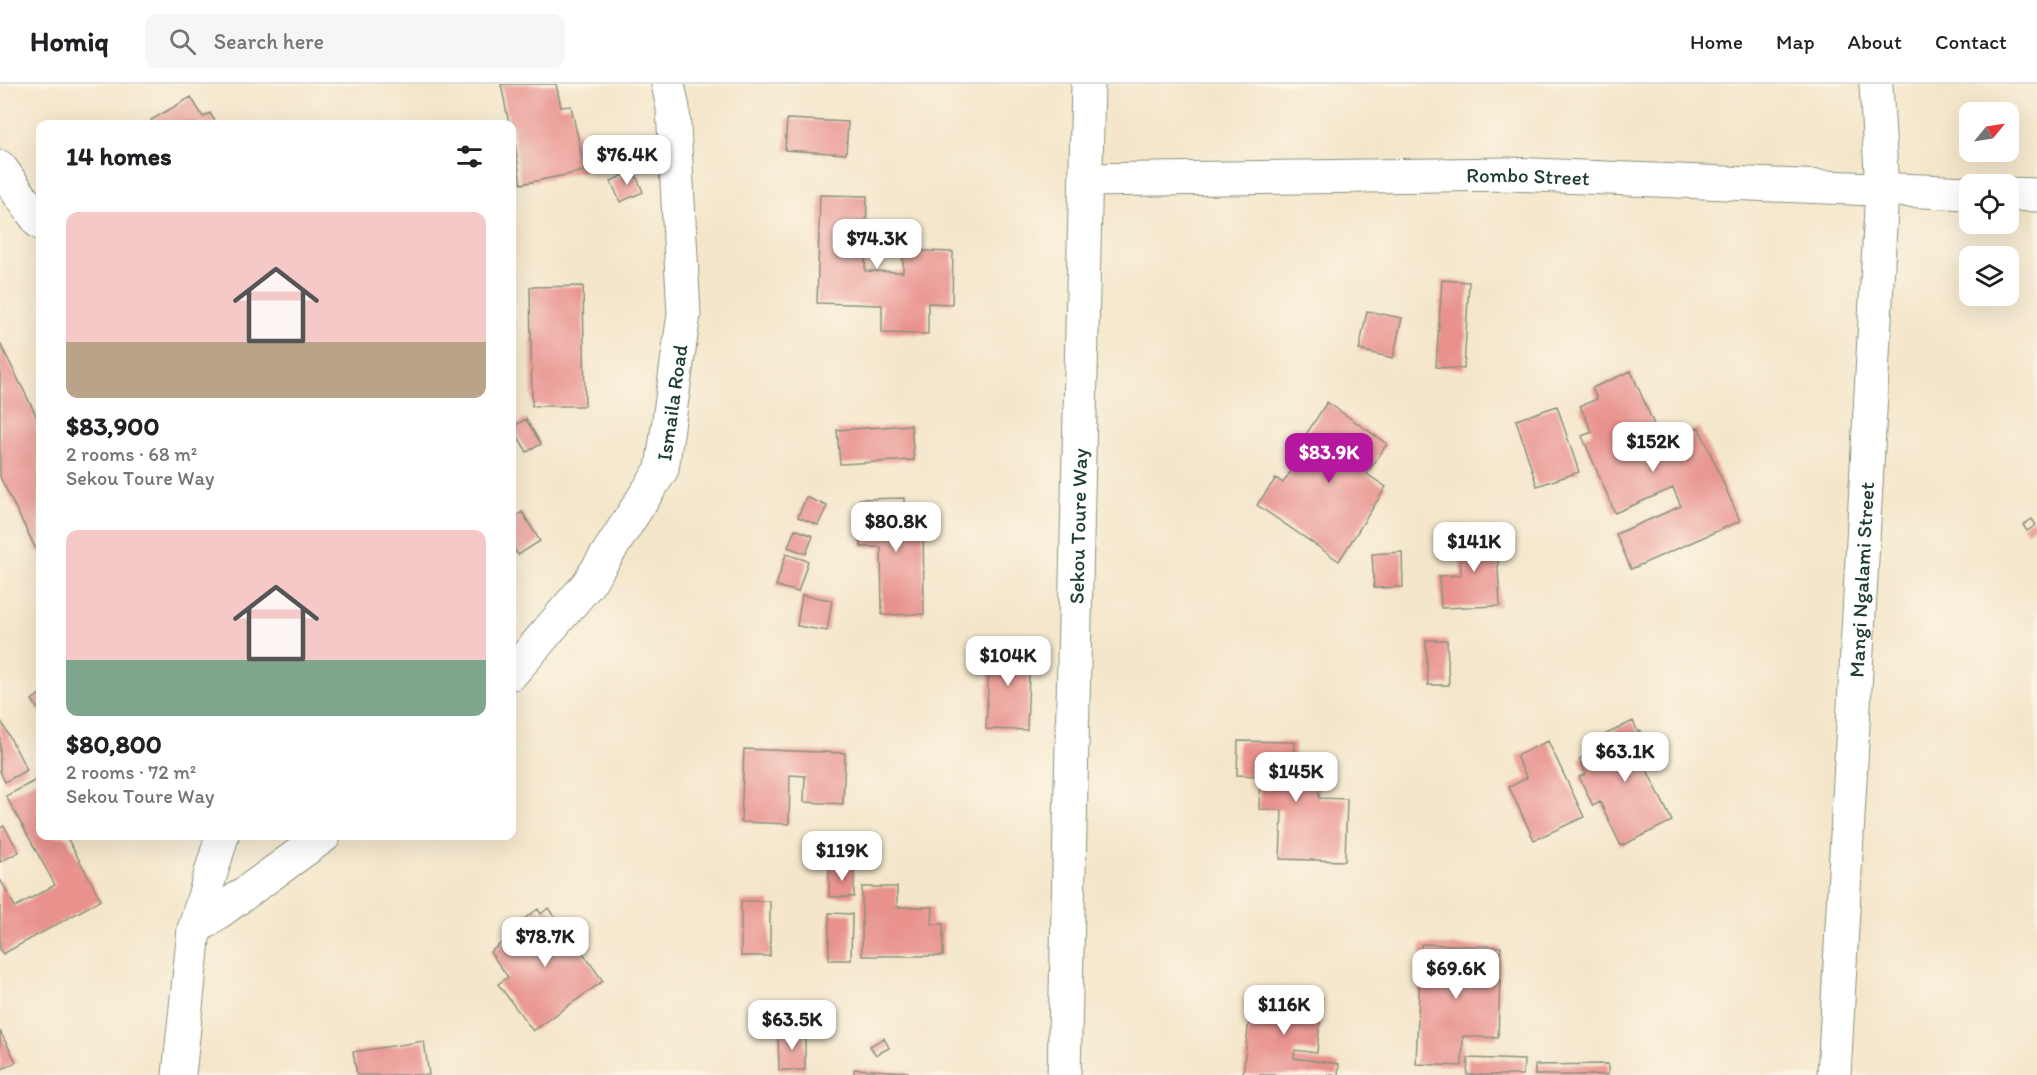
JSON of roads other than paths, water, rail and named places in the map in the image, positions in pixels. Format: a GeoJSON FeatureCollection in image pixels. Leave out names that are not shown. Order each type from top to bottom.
{"type":"FeatureCollection","features":[{"type":"Feature","properties":{"kind":"street","name":"Ismaila Road"},"geometry":{"type":"LineString","coordinates":[[516,668],[588,584],[662,469],[684,314],[673,108],[668,84]]}},
{"type":"Feature","properties":{"kind":"street","name":"Sekou Toure Way"},"geometry":{"type":"LineString","coordinates":[[1064,1075],[1088,84]]}},
{"type":"Feature","properties":{"kind":"street","name":"Mangi Ngalami Street"},"geometry":{"type":"LineString","coordinates":[[1834,1075],[1881,190],[1876,84]]}},
{"type":"Feature","properties":{"kind":"street"},"geometry":{"type":"LineString","coordinates":[[0,167],[36,217]]}},
{"type":"Feature","properties":{"kind":"street","name":"Rombo Street"},"geometry":{"type":"LineString","coordinates":[[1086,180],[1509,174],[1959,193]]}},
{"type":"Feature","properties":{"kind":"street"},"geometry":{"type":"LineString","coordinates":[[2019,194],[2037,195]]}},
{"type":"Feature","properties":{"kind":"street"},"geometry":{"type":"LineString","coordinates":[[179,1075],[194,930],[221,840]]}},
{"type":"Feature","properties":{"kind":"street"},"geometry":{"type":"LineString","coordinates":[[194,930],[318,840]]}}]}
